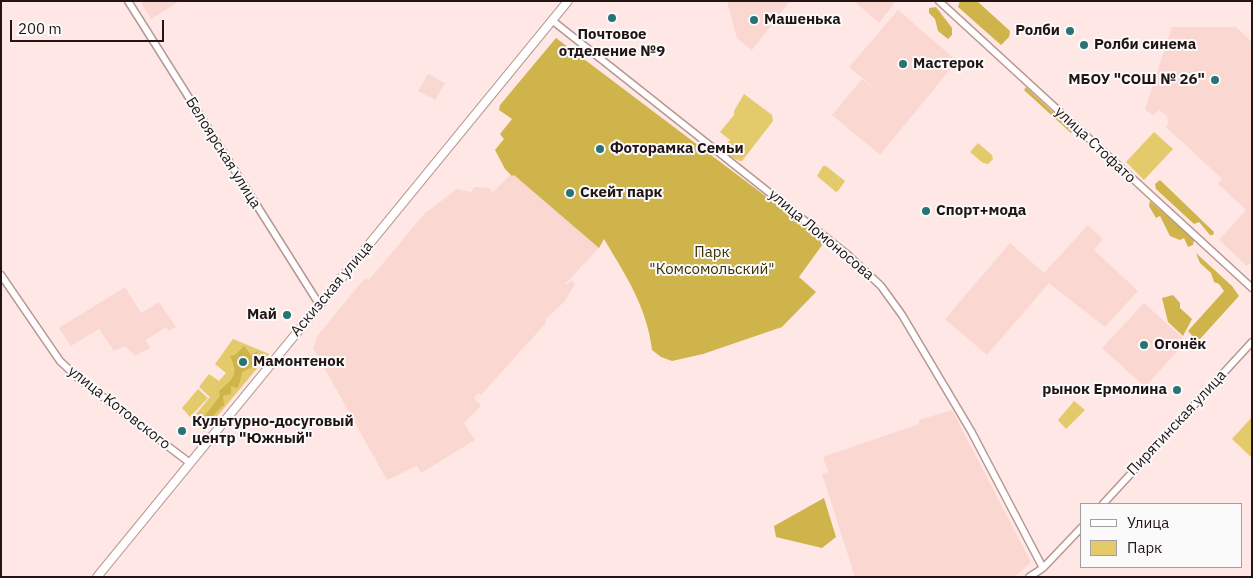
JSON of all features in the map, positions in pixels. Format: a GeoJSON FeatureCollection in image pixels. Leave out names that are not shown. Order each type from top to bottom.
{"type":"FeatureCollection","features":[{"type":"Feature","properties":{"kind":"main road","name":"Аскизская улица"},"geometry":{"type":"LineString","coordinates":[[97,577],[568,1]]}},
{"type":"Feature","properties":{"kind":"street","name":"Белоярская улица"},"geometry":{"type":"LineString","coordinates":[[128,1],[319,304]]}},
{"type":"Feature","properties":{"kind":"street","name":"улица Стофато"},"geometry":{"type":"LineString","coordinates":[[939,1],[1252,288]]}},
{"type":"Feature","properties":{"kind":"street","name":"улица Ломоносова"},"geometry":{"type":"LineString","coordinates":[[553,21],[848,256],[881,286],[902,315],[971,431],[1043,568]]}},
{"type":"Feature","properties":{"kind":"street","name":"улица Котовского"},"geometry":{"type":"LineString","coordinates":[[1,275],[60,361],[190,463]]}},
{"type":"Feature","properties":{"kind":"street","name":"Пирятинская улица"},"geometry":{"type":"LineString","coordinates":[[1104,503],[1252,342]]}},
{"type":"Feature","properties":{"kind":"street"},"geometry":{"type":"LineString","coordinates":[[1029,577],[1043,568],[1080,529]]}},
{"type":"Feature","properties":{"kind":"shaded area"},"geometry":{"type":"Polygon","coordinates":[[[140,1],[180,1],[151,19],[140,1]]]}},
{"type":"Feature","properties":{"kind":"shaded area","name":"Машенька"},"geometry":{"type":"Polygon","coordinates":[[[727,1],[790,1],[752,50],[737,38],[727,1]]]}},
{"type":"Feature","properties":{"kind":"shaded area"},"geometry":{"type":"Polygon","coordinates":[[[854,1],[896,1],[879,23],[854,1]]]}},
{"type":"Feature","properties":{"kind":"shaded area","name":"Мастерок"},"geometry":{"type":"Polygon","coordinates":[[[898,10],[957,61],[880,155],[832,115],[862,79],[885,97],[849,67],[898,10]]]}},
{"type":"Feature","properties":{"kind":"shaded area"},"geometry":{"type":"Polygon","coordinates":[[[1172,27],[1236,27],[1252,42],[1252,261],[1247,266],[1219,240],[1246,210],[1218,184],[1222,179],[1166,127],[1168,124],[1167,116],[1159,110],[1153,116],[1145,109],[1172,27]]]}},
{"type":"Feature","properties":{"kind":"shaded area"},"geometry":{"type":"Polygon","coordinates":[[[428,74],[445,83],[435,100],[418,91],[428,74]]]}},
{"type":"Feature","properties":{"kind":"shaded area"},"geometry":{"type":"Polygon","coordinates":[[[514,174],[599,248],[564,285],[572,281],[575,284],[565,301],[545,320],[546,323],[481,395],[478,393],[474,398],[481,406],[464,423],[475,440],[421,473],[417,466],[387,480],[313,348],[318,335],[365,278],[369,280],[425,213],[457,189],[471,192],[475,187],[489,188],[493,192],[510,175],[514,174]]]}},
{"type":"Feature","properties":{"kind":"shaded area"},"geometry":{"type":"Polygon","coordinates":[[[1088,225],[1103,239],[1094,250],[1138,291],[1105,327],[1049,283],[987,355],[945,319],[1010,243],[1044,273],[1088,225]]]}},
{"type":"Feature","properties":{"kind":"shaded area"},"geometry":{"type":"Polygon","coordinates":[[[125,287],[141,313],[159,302],[176,327],[169,331],[166,327],[146,340],[150,348],[135,356],[125,346],[114,351],[99,329],[71,346],[59,328],[125,287]]]}},
{"type":"Feature","properties":{"kind":"shaded area","name":"Огонёк"},"geometry":{"type":"Polygon","coordinates":[[[1144,303],[1186,341],[1145,387],[1102,348],[1144,303]]]}},
{"type":"Feature","properties":{"kind":"shaded area"},"geometry":{"type":"Polygon","coordinates":[[[952,410],[1031,562],[1015,577],[855,577],[822,474],[828,472],[823,457],[919,424],[919,420],[952,410]]]}},
{"type":"Feature","properties":{"kind":"green space"},"geometry":{"type":"Polygon","coordinates":[[[960,1],[977,1],[1010,31],[1009,37],[1001,45],[958,7],[960,1]]]}},
{"type":"Feature","properties":{"kind":"green space"},"geometry":{"type":"Polygon","coordinates":[[[936,7],[952,28],[952,35],[948,39],[938,31],[935,19],[929,13],[929,8],[936,7]]]}},
{"type":"Feature","properties":{"kind":"green space","name":"Парк \"Комсомольский\""},"geometry":{"type":"Polygon","coordinates":[[[556,38],[825,241],[799,277],[816,292],[782,327],[703,354],[672,361],[661,357],[652,350],[645,320],[634,292],[604,239],[599,248],[505,169],[495,150],[504,139],[500,134],[512,119],[499,110],[500,105],[556,38]]]}},
{"type":"Feature","properties":{"kind":"green space"},"geometry":{"type":"Polygon","coordinates":[[[1026,87],[1073,131],[1071,133],[1024,90],[1026,87]]]}},
{"type":"Feature","properties":{"kind":"green space"},"geometry":{"type":"Polygon","coordinates":[[[744,94],[772,115],[773,121],[742,161],[739,161],[728,155],[724,150],[723,148],[730,140],[720,132],[734,115],[734,111],[744,94]]]}},
{"type":"Feature","properties":{"kind":"green space"},"geometry":{"type":"Polygon","coordinates":[[[1154,132],[1173,149],[1144,180],[1126,162],[1154,132]]]}},
{"type":"Feature","properties":{"kind":"green space"},"geometry":{"type":"Polygon","coordinates":[[[978,143],[992,155],[993,159],[988,164],[983,163],[970,152],[978,143]]]}},
{"type":"Feature","properties":{"kind":"green space"},"geometry":{"type":"Polygon","coordinates":[[[823,166],[826,166],[845,181],[838,191],[836,192],[817,176],[823,166]]]}},
{"type":"Feature","properties":{"kind":"green space"},"geometry":{"type":"Polygon","coordinates":[[[1160,180],[1214,232],[1213,235],[1210,235],[1199,222],[1194,224],[1156,189],[1155,184],[1160,180]]]}},
{"type":"Feature","properties":{"kind":"green space"},"geometry":{"type":"Polygon","coordinates":[[[1150,201],[1194,240],[1193,245],[1188,247],[1184,238],[1180,240],[1170,236],[1160,216],[1156,218],[1149,206],[1150,201]]]}},
{"type":"Feature","properties":{"kind":"green space"},"geometry":{"type":"Polygon","coordinates":[[[1196,253],[1232,286],[1239,296],[1200,339],[1194,338],[1188,331],[1224,291],[1219,284],[1214,282],[1211,273],[1200,263],[1196,253]]]}},
{"type":"Feature","properties":{"kind":"green space"},"geometry":{"type":"Polygon","coordinates":[[[1173,295],[1180,303],[1180,308],[1192,319],[1183,336],[1168,322],[1162,298],[1173,295]]]}},
{"type":"Feature","properties":{"kind":"green space"},"geometry":{"type":"Polygon","coordinates":[[[233,339],[269,354],[204,432],[191,420],[210,397],[199,387],[209,374],[219,381],[226,373],[215,364],[233,339]]]}},
{"type":"Feature","properties":{"kind":"green space"},"geometry":{"type":"Polygon","coordinates":[[[244,346],[251,355],[258,351],[254,366],[242,372],[237,388],[231,386],[231,394],[223,396],[224,405],[204,423],[203,418],[220,396],[219,391],[233,376],[234,368],[230,356],[235,355],[244,346]]]}},
{"type":"Feature","properties":{"kind":"green space"},"geometry":{"type":"Polygon","coordinates":[[[198,389],[208,398],[190,417],[182,408],[198,389]]]}},
{"type":"Feature","properties":{"kind":"green space"},"geometry":{"type":"Polygon","coordinates":[[[1074,401],[1085,410],[1066,429],[1058,420],[1074,401]]]}},
{"type":"Feature","properties":{"kind":"green space"},"geometry":{"type":"Polygon","coordinates":[[[1252,417],[1252,458],[1232,439],[1252,417]]]}},
{"type":"Feature","properties":{"kind":"green space"},"geometry":{"type":"Polygon","coordinates":[[[824,498],[836,537],[822,548],[776,537],[774,526],[824,498]]]}},
{"type":"Feature","properties":{"kind":"place","name":"Почтовое отделение №9"},"geometry":{"type":"Point","coordinates":[612,18]}},
{"type":"Feature","properties":{"kind":"place","name":"Машенька"},"geometry":{"type":"Point","coordinates":[754,20]}},
{"type":"Feature","properties":{"kind":"place","name":"Ролби"},"geometry":{"type":"Point","coordinates":[1070,31]}},
{"type":"Feature","properties":{"kind":"place","name":"Ролби синема"},"geometry":{"type":"Point","coordinates":[1084,45]}},
{"type":"Feature","properties":{"kind":"place","name":"Мастерок"},"geometry":{"type":"Point","coordinates":[903,64]}},
{"type":"Feature","properties":{"kind":"place","name":"МБОУ \"СОШ № 26\""},"geometry":{"type":"Point","coordinates":[1215,80]}},
{"type":"Feature","properties":{"kind":"place","name":"Фоторамка Семьи"},"geometry":{"type":"Point","coordinates":[600,149]}},
{"type":"Feature","properties":{"kind":"place","name":"Скейт парк"},"geometry":{"type":"Point","coordinates":[570,193]}},
{"type":"Feature","properties":{"kind":"place","name":"Спорт+мода"},"geometry":{"type":"Point","coordinates":[926,211]}},
{"type":"Feature","properties":{"kind":"place","name":"Май"},"geometry":{"type":"Point","coordinates":[287,315]}},
{"type":"Feature","properties":{"kind":"place","name":"Огонёк"},"geometry":{"type":"Point","coordinates":[1144,345]}},
{"type":"Feature","properties":{"kind":"place","name":"Мамонтенок"},"geometry":{"type":"Point","coordinates":[243,362]}},
{"type":"Feature","properties":{"kind":"place","name":"рынок Ермолина"},"geometry":{"type":"Point","coordinates":[1177,390]}},
{"type":"Feature","properties":{"kind":"place","name":"Культурно-досуговый центр \"Южный\""},"geometry":{"type":"Point","coordinates":[182,431]}}]}
